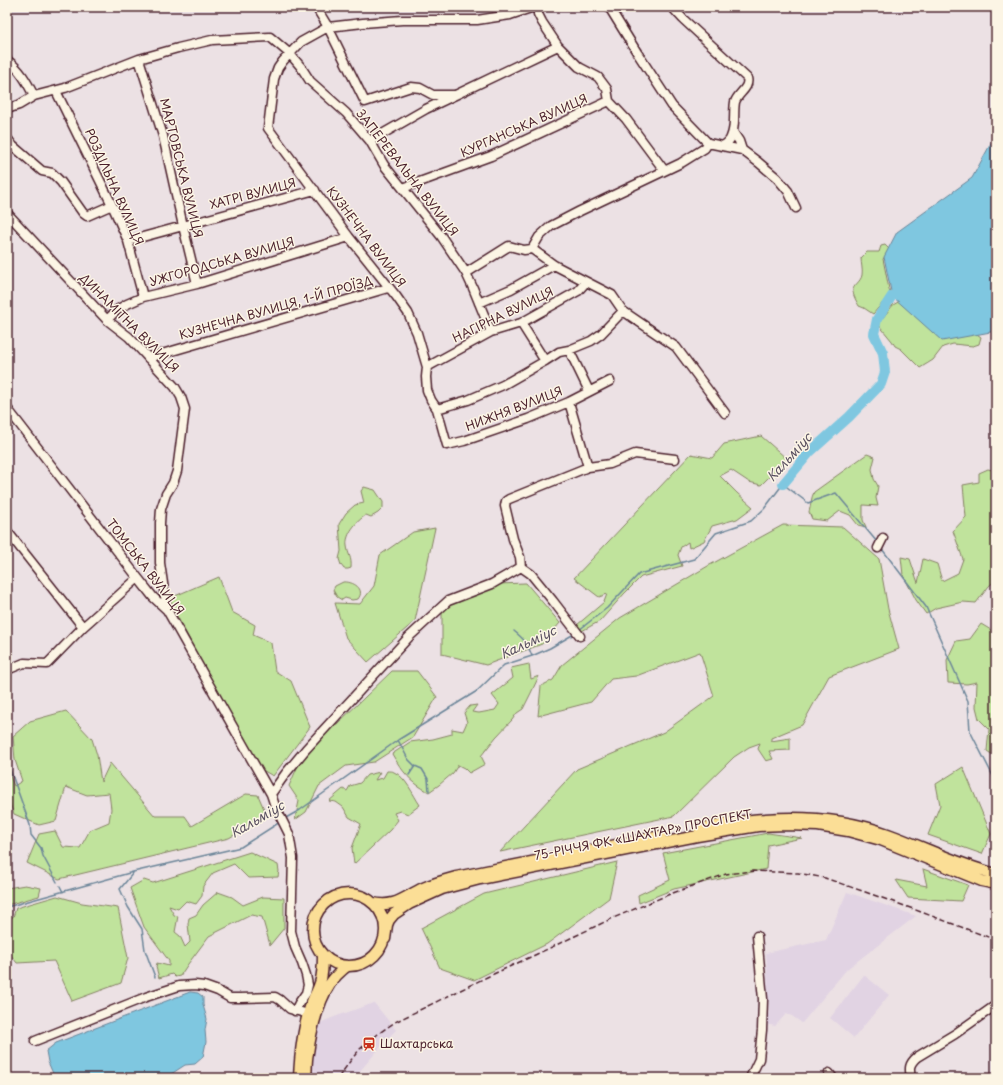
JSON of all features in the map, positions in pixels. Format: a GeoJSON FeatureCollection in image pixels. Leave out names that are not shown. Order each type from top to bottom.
{"type":"FeatureCollection","features":[{"type":"Feature","properties":{"kind":"main road","name":"75-РІЧЧЯ ФК «ШАХТАР» ПРОСПЕКТ"},"geometry":{"type":"LineString","coordinates":[[373,902],[380,904],[392,904],[439,882],[462,876],[711,827],[764,819],[794,818],[852,824],[886,834],[964,864],[996,874]]}},
{"type":"Feature","properties":{"kind":"main road","name":"75-РІЧЧЯ ФК «ШАХТАР» ПРОСПЕКТ"},"geometry":{"type":"LineString","coordinates":[[385,939],[387,925],[392,917],[399,911],[422,898],[442,889],[473,881],[697,836],[765,826],[818,826],[848,831],[881,840],[982,881],[996,884]]}},
{"type":"Feature","properties":{"kind":"main road"},"geometry":{"type":"LineString","coordinates":[[355,894],[365,897],[373,902],[384,919],[386,926],[385,939],[381,949],[366,963],[346,967],[333,963],[323,956],[317,947],[313,938],[315,918],[319,909],[326,901],[335,896],[355,894]]}},
{"type":"Feature","properties":{"kind":"main road"},"geometry":{"type":"LineString","coordinates":[[306,1078],[307,1054],[312,1014],[310,1006],[320,983],[323,968],[323,956]]}},
{"type":"Feature","properties":{"kind":"main road"},"geometry":{"type":"LineString","coordinates":[[299,1078],[301,1048],[312,1014],[330,983],[336,975],[346,967]]}},
{"type":"Feature","properties":{"kind":"street"},"geometry":{"type":"LineString","coordinates":[[316,7],[328,27],[365,102],[411,87],[420,88],[433,95],[457,96]]}},
{"type":"Feature","properties":{"kind":"street"},"geometry":{"type":"LineString","coordinates":[[506,7],[510,15]]}},
{"type":"Feature","properties":{"kind":"street"},"geometry":{"type":"LineString","coordinates":[[328,27],[363,22],[402,20],[477,20],[510,15],[534,7]]}},
{"type":"Feature","properties":{"kind":"street"},"geometry":{"type":"LineString","coordinates":[[538,7],[538,14],[542,22],[558,46],[579,67],[598,77],[607,90],[609,101],[626,120],[664,170]]}},
{"type":"Feature","properties":{"kind":"street"},"geometry":{"type":"LineString","coordinates":[[609,7],[672,106],[708,143],[742,150],[758,162],[777,178],[788,191],[796,208]]}},
{"type":"Feature","properties":{"kind":"street"},"geometry":{"type":"LineString","coordinates":[[672,7],[747,78],[747,86],[736,100],[733,132],[731,138],[723,146]]}},
{"type":"Feature","properties":{"kind":"street","name":"КУЗНЕЧНА ВУЛИЦЯ"},"geometry":{"type":"LineString","coordinates":[[328,27],[302,42],[282,61],[274,80],[268,128],[349,238],[408,313],[417,333],[427,367],[426,377],[428,390],[437,409],[447,445]]}},
{"type":"Feature","properties":{"kind":"street","name":"ЗАПЕРЕВАЛЬНА ВУЛИЦЯ"},"geometry":{"type":"LineString","coordinates":[[7,109],[19,105],[34,96],[56,91],[139,59],[178,48],[212,40],[270,37],[290,54],[310,81],[346,113],[370,140],[384,165],[441,236],[466,272],[491,332]]}},
{"type":"Feature","properties":{"kind":"street"},"geometry":{"type":"LineString","coordinates":[[370,140],[426,109],[457,96],[558,46]]}},
{"type":"Feature","properties":{"kind":"street","name":"МАРТОВСЬКА ВУЛИЦЯ"},"geometry":{"type":"LineString","coordinates":[[139,59],[163,136],[197,284]]}},
{"type":"Feature","properties":{"kind":"street"},"geometry":{"type":"LineString","coordinates":[[7,60],[26,80],[34,96]]}},
{"type":"Feature","properties":{"kind":"street","name":"РОЗДІЛЬНА ВУЛИЦЯ"},"geometry":{"type":"LineString","coordinates":[[56,91],[128,241],[143,297]]}},
{"type":"Feature","properties":{"kind":"street","name":"КУРГАНСЬКА ВУЛИЦЯ"},"geometry":{"type":"LineString","coordinates":[[403,188],[491,156],[609,101]]}},
{"type":"Feature","properties":{"kind":"street"},"geometry":{"type":"LineString","coordinates":[[733,132],[739,141],[742,150]]}},
{"type":"Feature","properties":{"kind":"street"},"geometry":{"type":"LineString","coordinates":[[7,138],[13,146],[42,171],[52,173],[61,182],[83,213],[87,216],[112,205]]}},
{"type":"Feature","properties":{"kind":"street"},"geometry":{"type":"LineString","coordinates":[[532,249],[539,237],[551,226],[681,163],[706,148],[708,143]]}},
{"type":"Feature","properties":{"kind":"street","name":"ХАТРІ ВУЛИЦЯ"},"geometry":{"type":"LineString","coordinates":[[128,241],[314,190]]}},
{"type":"Feature","properties":{"kind":"street","name":"ДИНАМІТНА ВУЛИЦЯ"},"geometry":{"type":"LineString","coordinates":[[7,213],[107,320],[129,338],[148,358],[175,387],[181,397],[185,409],[177,471],[161,508],[160,523],[160,563],[167,610]]}},
{"type":"Feature","properties":{"kind":"street","name":"УЖГОРОДСЬКА ВУЛИЦЯ"},"geometry":{"type":"LineString","coordinates":[[107,320],[117,310],[143,297],[197,284],[349,238]]}},
{"type":"Feature","properties":{"kind":"street"},"geometry":{"type":"LineString","coordinates":[[466,272],[509,246],[524,250],[532,249],[554,265],[612,295],[623,311],[676,347],[725,413]]}},
{"type":"Feature","properties":{"kind":"street"},"geometry":{"type":"LineString","coordinates":[[479,303],[511,289],[554,265]]}},
{"type":"Feature","properties":{"kind":"street","name":"НАГІРНА ВУЛИЦЯ"},"geometry":{"type":"LineString","coordinates":[[427,367],[491,332],[521,323],[578,291],[586,282]]}},
{"type":"Feature","properties":{"kind":"street","name":"КУЗНЕЧНА ВУЛИЦЯ, 1-Й ПРОЇЗД"},"geometry":{"type":"LineString","coordinates":[[148,358],[388,288]]}},
{"type":"Feature","properties":{"kind":"street"},"geometry":{"type":"LineString","coordinates":[[437,409],[468,400],[503,385],[545,362],[559,352],[569,350],[591,341],[601,334],[623,311]]}},
{"type":"Feature","properties":{"kind":"street"},"geometry":{"type":"LineString","coordinates":[[521,323],[545,362]]}},
{"type":"Feature","properties":{"kind":"street"},"geometry":{"type":"LineString","coordinates":[[569,350],[589,391]]}},
{"type":"Feature","properties":{"kind":"street","name":"НИЖНЯ ВУЛИЦЯ"},"geometry":{"type":"LineString","coordinates":[[447,445],[464,441],[528,419],[569,402],[610,381]]}},
{"type":"Feature","properties":{"kind":"street"},"geometry":{"type":"LineString","coordinates":[[569,402],[588,467]]}},
{"type":"Feature","properties":{"kind":"street","name":"ТОМСЬКА ВУЛИЦЯ"},"geometry":{"type":"LineString","coordinates":[[7,408],[153,597],[167,610],[271,794],[275,806],[289,834],[293,858],[291,931],[308,985],[306,993],[295,1011]]}},
{"type":"Feature","properties":{"kind":"street"},"geometry":{"type":"LineString","coordinates":[[521,568],[520,557],[513,539],[505,506],[508,499],[588,467],[610,464],[635,454],[675,459]]}},
{"type":"Feature","properties":{"kind":"street"},"geometry":{"type":"LineString","coordinates":[[7,531],[83,628]]}},
{"type":"Feature","properties":{"kind":"street"},"geometry":{"type":"LineString","coordinates":[[878,548],[883,538]]}},
{"type":"Feature","properties":{"kind":"street"},"geometry":{"type":"LineString","coordinates":[[521,568],[531,574],[580,636]]}},
{"type":"Feature","properties":{"kind":"street"},"geometry":{"type":"LineString","coordinates":[[271,794],[306,748],[409,637],[448,601],[492,584],[521,568]]}},
{"type":"Feature","properties":{"kind":"street"},"geometry":{"type":"LineString","coordinates":[[7,670],[24,663],[48,664],[83,628],[138,578]]}},
{"type":"Feature","properties":{"kind":"street"},"geometry":{"type":"LineString","coordinates":[[750,1078],[759,1059],[762,1030],[763,999],[756,936]]}},
{"type":"Feature","properties":{"kind":"street"},"geometry":{"type":"LineString","coordinates":[[35,1041],[146,997],[179,986],[204,986],[218,991],[230,998],[275,998],[280,1000],[290,1009],[312,1014]]}},
{"type":"Feature","properties":{"kind":"street"},"geometry":{"type":"LineString","coordinates":[[911,1078],[911,1065],[917,1057],[955,1034],[996,1005]]}},
{"type":"Feature","properties":{"kind":"shaded area"},"geometry":{"type":"Polygon","coordinates":[[[847,892],[916,916],[847,969],[802,1023],[786,1014],[775,1026],[765,1024],[765,1015],[769,1013],[766,953],[826,940],[847,892]]]}},
{"type":"Feature","properties":{"kind":"shaded area"},"geometry":{"type":"Polygon","coordinates":[[[864,975],[889,995],[854,1038],[830,1018],[864,975]]]}},
{"type":"Feature","properties":{"kind":"shaded area"},"geometry":{"type":"Polygon","coordinates":[[[374,1003],[396,1030],[354,1078],[311,1078],[320,1024],[337,1016],[374,1003]]]}},
{"type":"Feature","properties":{"kind":"green space"},"geometry":{"type":"Polygon","coordinates":[[[885,245],[890,250],[883,259],[890,294],[873,314],[859,306],[853,289],[862,275],[861,258],[867,252],[879,252],[881,246],[885,245]]]}},
{"type":"Feature","properties":{"kind":"green space"},"geometry":{"type":"Polygon","coordinates":[[[905,298],[970,329],[981,337],[979,344],[973,346],[953,344],[943,347],[933,360],[920,368],[901,349],[895,346],[878,324],[893,305],[905,298]]]}},
{"type":"Feature","properties":{"kind":"green space"},"geometry":{"type":"Polygon","coordinates":[[[761,436],[787,459],[761,485],[749,482],[731,470],[720,476],[753,507],[737,519],[712,526],[704,541],[689,548],[688,542],[681,547],[678,555],[682,566],[641,577],[600,621],[580,632],[577,625],[604,602],[607,594],[599,597],[574,578],[691,454],[712,458],[724,444],[761,436]]]}},
{"type":"Feature","properties":{"kind":"green space"},"geometry":{"type":"Polygon","coordinates":[[[867,454],[875,457],[872,469],[874,479],[878,486],[876,498],[878,506],[863,505],[863,520],[866,527],[858,525],[850,515],[840,511],[827,521],[812,519],[809,512],[814,492],[867,454]]]}},
{"type":"Feature","properties":{"kind":"green space"},"geometry":{"type":"Polygon","coordinates":[[[988,469],[996,471],[996,580],[989,586],[976,603],[963,602],[936,608],[926,614],[916,600],[903,575],[901,557],[910,559],[918,583],[923,559],[937,564],[942,581],[958,573],[963,559],[953,531],[966,517],[963,485],[979,482],[979,473],[988,469]]]}},
{"type":"Feature","properties":{"kind":"green space"},"geometry":{"type":"Polygon","coordinates":[[[364,487],[375,490],[383,502],[383,508],[371,517],[366,515],[352,528],[347,541],[351,568],[344,569],[339,559],[341,551],[339,524],[346,513],[355,505],[364,503],[361,491],[364,487]]]}},
{"type":"Feature","properties":{"kind":"green space"},"geometry":{"type":"Polygon","coordinates":[[[783,525],[843,527],[879,559],[888,609],[899,649],[829,676],[802,725],[771,738],[771,741],[790,738],[790,750],[769,751],[773,759],[766,761],[758,749],[760,743],[749,747],[734,757],[674,816],[500,852],[577,769],[664,732],[714,696],[700,652],[636,676],[611,679],[591,702],[538,716],[541,686],[553,680],[562,665],[620,618],[708,566],[783,525]]]}},
{"type":"Feature","properties":{"kind":"green space"},"geometry":{"type":"Polygon","coordinates":[[[435,528],[415,621],[368,662],[346,638],[335,603],[360,604],[374,586],[380,555],[413,532],[435,528]]]}},
{"type":"Feature","properties":{"kind":"green space"},"geometry":{"type":"Polygon","coordinates":[[[219,577],[232,612],[255,625],[253,635],[271,643],[275,671],[291,681],[310,727],[273,776],[257,767],[168,599],[219,577]]]}},
{"type":"Feature","properties":{"kind":"green space"},"geometry":{"type":"Polygon","coordinates":[[[343,582],[351,583],[357,586],[360,592],[358,599],[352,600],[345,598],[342,600],[337,597],[333,590],[335,586],[343,582]]]}},
{"type":"Feature","properties":{"kind":"green space"},"geometry":{"type":"Polygon","coordinates":[[[526,583],[560,623],[542,644],[486,665],[442,654],[442,601],[497,584],[526,583]]]}},
{"type":"Feature","properties":{"kind":"green space"},"geometry":{"type":"Polygon","coordinates":[[[996,594],[996,622],[993,614],[992,596],[996,594]]]}},
{"type":"Feature","properties":{"kind":"green space"},"geometry":{"type":"Polygon","coordinates":[[[981,624],[996,633],[996,757],[987,751],[989,729],[979,719],[976,707],[977,682],[967,684],[948,683],[947,660],[956,641],[970,639],[981,624]]]}},
{"type":"Feature","properties":{"kind":"green space"},"geometry":{"type":"Polygon","coordinates":[[[529,664],[531,679],[539,676],[523,709],[517,713],[481,756],[485,764],[469,773],[458,765],[453,773],[429,792],[417,785],[399,766],[392,754],[410,742],[433,739],[452,734],[452,729],[463,731],[467,722],[464,713],[470,706],[477,705],[472,712],[479,713],[495,710],[499,704],[492,695],[513,678],[511,668],[529,664]]]}},
{"type":"Feature","properties":{"kind":"green space"},"geometry":{"type":"Polygon","coordinates":[[[392,671],[417,671],[437,697],[413,737],[374,762],[346,766],[319,786],[306,812],[295,820],[299,801],[289,786],[301,759],[332,724],[337,724],[392,671]]]}},
{"type":"Feature","properties":{"kind":"green space"},"geometry":{"type":"Polygon","coordinates":[[[66,711],[92,739],[97,755],[101,782],[110,763],[155,816],[185,816],[192,826],[246,794],[258,795],[267,816],[229,838],[59,879],[27,863],[39,834],[55,831],[63,847],[80,848],[90,830],[109,822],[111,809],[109,793],[87,795],[66,787],[56,821],[39,825],[14,814],[7,797],[7,769],[14,786],[22,781],[15,760],[13,736],[30,721],[66,711]]]}},
{"type":"Feature","properties":{"kind":"green space"},"geometry":{"type":"Polygon","coordinates":[[[963,767],[991,834],[982,854],[928,835],[940,805],[936,784],[963,767]]]}},
{"type":"Feature","properties":{"kind":"green space"},"geometry":{"type":"Polygon","coordinates":[[[387,771],[398,774],[402,778],[420,805],[408,814],[400,811],[394,813],[398,820],[390,830],[354,864],[352,848],[361,824],[349,817],[343,807],[336,802],[329,801],[343,789],[347,791],[350,786],[360,783],[367,775],[380,772],[375,780],[383,778],[387,771]]]}},
{"type":"Feature","properties":{"kind":"green space"},"geometry":{"type":"Polygon","coordinates":[[[768,833],[802,838],[768,845],[766,869],[674,889],[639,903],[638,895],[670,880],[663,853],[768,833]]]}},
{"type":"Feature","properties":{"kind":"green space"},"geometry":{"type":"Polygon","coordinates":[[[250,852],[278,865],[278,877],[248,878],[234,864],[213,873],[203,886],[202,896],[196,904],[186,901],[178,909],[169,906],[174,915],[178,916],[175,932],[180,936],[185,947],[190,942],[188,924],[189,918],[196,915],[203,905],[218,892],[232,897],[243,905],[263,897],[284,898],[284,928],[270,945],[262,917],[251,915],[209,936],[180,976],[175,977],[172,974],[159,978],[156,967],[157,963],[169,966],[169,961],[144,927],[130,888],[144,880],[153,883],[250,852]]]}},
{"type":"Feature","properties":{"kind":"green space"},"geometry":{"type":"Polygon","coordinates":[[[617,862],[609,898],[547,944],[474,980],[440,968],[421,928],[484,894],[617,862]]]}},
{"type":"Feature","properties":{"kind":"green space"},"geometry":{"type":"Polygon","coordinates":[[[923,869],[968,885],[961,901],[908,898],[896,880],[927,886],[923,869]]]}},
{"type":"Feature","properties":{"kind":"green space"},"geometry":{"type":"Polygon","coordinates":[[[25,885],[41,888],[39,896],[7,905],[7,888],[25,885]]]}},
{"type":"Feature","properties":{"kind":"green space"},"geometry":{"type":"Polygon","coordinates":[[[57,896],[82,903],[118,908],[128,958],[121,983],[72,1001],[54,961],[17,963],[7,950],[7,918],[13,917],[16,908],[57,896]]]}},
{"type":"Feature","properties":{"kind":"water"},"geometry":{"type":"Polygon","coordinates":[[[996,134],[996,331],[942,341],[892,296],[884,257],[897,232],[972,178],[996,134]]]}},
{"type":"Feature","properties":{"kind":"water"},"geometry":{"type":"Polygon","coordinates":[[[190,992],[198,993],[203,997],[203,1005],[207,1019],[205,1030],[206,1042],[203,1057],[195,1064],[185,1065],[165,1078],[55,1078],[48,1062],[46,1051],[56,1043],[190,992]]]}},
{"type":"Feature","properties":{"kind":"waterway","name":"Кальміус"},"geometry":{"type":"LineString","coordinates":[[783,484],[810,452],[849,417],[881,384],[885,372],[883,353],[874,334],[877,319],[892,296],[904,290]]}},
{"type":"Feature","properties":{"kind":"waterway","name":"Кальміус"},"geometry":{"type":"LineString","coordinates":[[579,630],[607,608],[639,574],[694,559],[716,533],[751,521],[764,509],[783,484],[808,503],[836,493],[877,542]]}},
{"type":"Feature","properties":{"kind":"waterway"},"geometry":{"type":"LineString","coordinates":[[882,549],[926,607],[968,701],[970,731],[996,782]]}},
{"type":"Feature","properties":{"kind":"waterway"},"geometry":{"type":"LineString","coordinates":[[514,631],[525,642],[532,656]]}},
{"type":"Feature","properties":{"kind":"waterway","name":"Кальміус"},"geometry":{"type":"LineString","coordinates":[[284,819],[300,810],[398,740],[477,691],[504,665],[532,656],[550,648],[574,634]]}},
{"type":"Feature","properties":{"kind":"waterway"},"geometry":{"type":"LineString","coordinates":[[398,740],[408,759],[415,766],[422,769],[428,779],[429,791]]}},
{"type":"Feature","properties":{"kind":"waterway"},"geometry":{"type":"LineString","coordinates":[[7,761],[30,825],[31,835],[41,848],[43,856],[57,882]]}},
{"type":"Feature","properties":{"kind":"waterway"},"geometry":{"type":"LineString","coordinates":[[409,775],[415,766]]}},
{"type":"Feature","properties":{"kind":"waterway","name":"Кальміус"},"geometry":{"type":"LineString","coordinates":[[7,907],[133,872],[241,847],[280,822]]}},
{"type":"Feature","properties":{"kind":"waterway"},"geometry":{"type":"LineString","coordinates":[[133,873],[120,889],[128,907],[142,929],[145,950],[155,977]]}},
{"type":"Feature","properties":{"kind":"waterway","name":"Кальміус"},"geometry":{"type":"LineString","coordinates":[[60,886],[63,892]]}},
{"type":"Feature","properties":{"kind":"railway"},"geometry":{"type":"LineString","coordinates":[[338,1078],[360,1049],[395,1022],[611,919],[670,894],[726,874],[753,871],[798,873],[825,878],[996,940]]}},
{"type":"Feature","properties":{"kind":"place","name":"Шахтарська"},"geometry":{"type":"Point","coordinates":[369,1044]}}]}
